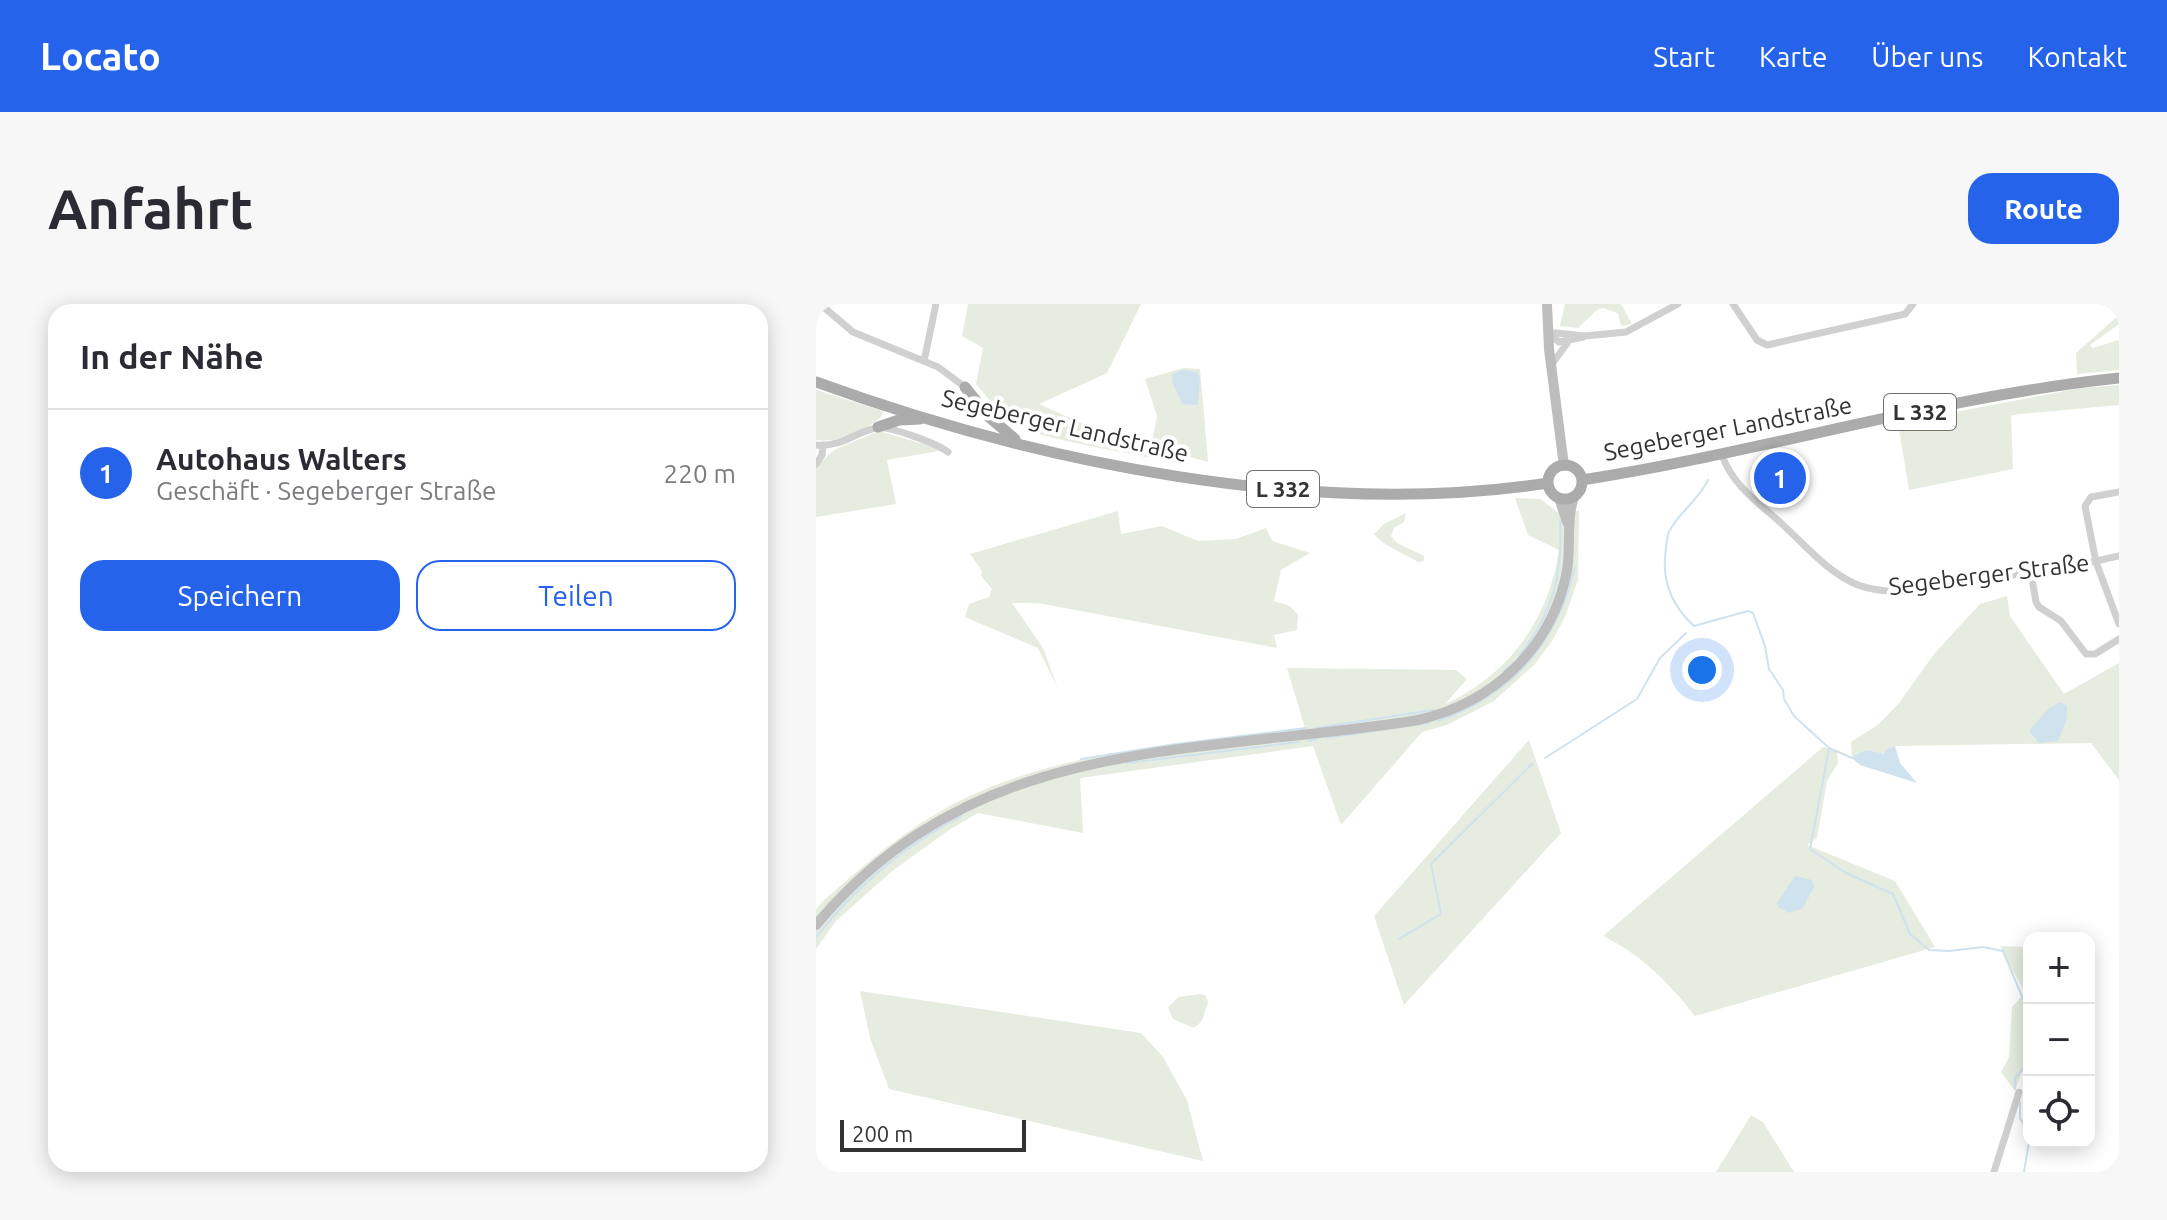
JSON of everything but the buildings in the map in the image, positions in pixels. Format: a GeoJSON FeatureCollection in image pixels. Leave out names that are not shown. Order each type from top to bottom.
{"type":"FeatureCollection","features":[{"type":"Feature","properties":{"kind":"main road"},"geometry":{"type":"LineString","coordinates":[[1547,304],[1547,332],[1564,466]]}},
{"type":"Feature","properties":{"kind":"main road","name":"Segeberger Landstraße"},"geometry":{"type":"LineString","coordinates":[[1582,480],[1722,455],[2003,394],[2119,378]]}},
{"type":"Feature","properties":{"kind":"main road","name":"Segeberger Landstraße"},"geometry":{"type":"LineString","coordinates":[[816,382],[1022,443],[1147,470],[1290,490],[1392,494],[1548,483]]}},
{"type":"Feature","properties":{"kind":"main road"},"geometry":{"type":"LineString","coordinates":[[965,387],[989,417],[1022,443]]}},
{"type":"Feature","properties":{"kind":"main road"},"geometry":{"type":"LineString","coordinates":[[878,427],[899,420],[930,418]]}},
{"type":"Feature","properties":{"kind":"main road"},"geometry":{"type":"LineString","coordinates":[[816,925],[856,882],[905,842],[967,805],[1025,781],[1075,767],[1134,756],[1418,720],[1467,703],[1493,688],[1518,666],[1545,629],[1559,600],[1567,572],[1574,497],[1580,490],[1582,480],[1575,469],[1564,466],[1553,471],[1548,483],[1551,492],[1559,498],[1570,531]]}},
{"type":"Feature","properties":{"kind":"main road"},"geometry":{"type":"LineString","coordinates":[[1559,498],[1574,497]]}},
{"type":"Feature","properties":{"kind":"street"},"geometry":{"type":"LineString","coordinates":[[820,304],[853,332],[948,372],[965,387]]}},
{"type":"Feature","properties":{"kind":"street"},"geometry":{"type":"LineString","coordinates":[[924,361],[936,304]]}},
{"type":"Feature","properties":{"kind":"street"},"geometry":{"type":"LineString","coordinates":[[1547,332],[1585,336],[1626,332],[1678,304]]}},
{"type":"Feature","properties":{"kind":"street"},"geometry":{"type":"LineString","coordinates":[[1733,304],[1757,340],[1767,345],[1905,314],[1913,304]]}},
{"type":"Feature","properties":{"kind":"street"},"geometry":{"type":"LineString","coordinates":[[1547,332],[1555,341],[1585,336]]}},
{"type":"Feature","properties":{"kind":"street"},"geometry":{"type":"LineString","coordinates":[[1551,366],[1569,341]]}},
{"type":"Feature","properties":{"kind":"street"},"geometry":{"type":"LineString","coordinates":[[816,464],[822,455],[820,446],[852,439],[878,427],[923,439],[948,452]]}},
{"type":"Feature","properties":{"kind":"street","name":"Segeberger Straße"},"geometry":{"type":"LineString","coordinates":[[1722,455],[1738,484],[1825,564],[1857,584],[1890,591],[2031,573],[2119,556]]}},
{"type":"Feature","properties":{"kind":"street"},"geometry":{"type":"LineString","coordinates":[[2119,492],[2087,501],[2085,506],[2096,562],[2119,624]]}},
{"type":"Feature","properties":{"kind":"street"},"geometry":{"type":"LineString","coordinates":[[2031,573],[2039,607],[2061,621],[2086,654],[2095,654],[2119,639]]}},
{"type":"Feature","properties":{"kind":"street"},"geometry":{"type":"LineString","coordinates":[[1994,1172],[2019,1092]]}},
{"type":"Feature","properties":{"kind":"shaded area"},"geometry":{"type":"Polygon","coordinates":[[[968,304],[1141,304],[1107,373],[1039,404],[1134,447],[1150,458],[1043,435],[1027,430],[1004,416],[976,384],[983,348],[962,336],[968,304]]]}},
{"type":"Feature","properties":{"kind":"shaded area"},"geometry":{"type":"Polygon","coordinates":[[[1565,304],[1621,304],[1632,324],[1621,326],[1618,313],[1603,308],[1578,328],[1560,326],[1565,304]]]}},
{"type":"Feature","properties":{"kind":"shaded area"},"geometry":{"type":"Polygon","coordinates":[[[2119,315],[2119,324],[2090,345],[2093,348],[2119,340],[2119,370],[2077,374],[2076,353],[2119,315]]]}},
{"type":"Feature","properties":{"kind":"shaded area"},"geometry":{"type":"Polygon","coordinates":[[[1184,368],[1200,369],[1208,462],[1151,446],[1157,416],[1145,379],[1184,368]]]}},
{"type":"Feature","properties":{"kind":"shaded area"},"geometry":{"type":"Polygon","coordinates":[[[2119,385],[2119,405],[2011,415],[2013,469],[1909,490],[1898,423],[2081,388],[2119,385]]]}},
{"type":"Feature","properties":{"kind":"shaded area"},"geometry":{"type":"Polygon","coordinates":[[[816,390],[883,411],[882,416],[851,435],[834,440],[816,440],[816,390]]]}},
{"type":"Feature","properties":{"kind":"shaded area"},"geometry":{"type":"Polygon","coordinates":[[[879,431],[944,450],[887,460],[896,504],[816,517],[816,467],[834,450],[879,431]]]}},
{"type":"Feature","properties":{"kind":"shaded area"},"geometry":{"type":"Polygon","coordinates":[[[1515,498],[1540,499],[1559,513],[1579,511],[1578,580],[1565,617],[1535,664],[1494,701],[1447,725],[1422,732],[1341,825],[1313,746],[1080,778],[1083,833],[978,813],[891,872],[836,921],[816,949],[816,909],[822,902],[911,830],[970,796],[1010,780],[1092,757],[1177,743],[1305,728],[1287,668],[1456,670],[1467,679],[1445,704],[1468,692],[1507,661],[1522,642],[1546,599],[1554,575],[1559,550],[1528,535],[1515,498]]]}},
{"type":"Feature","properties":{"kind":"shaded area"},"geometry":{"type":"Polygon","coordinates":[[[1118,511],[1121,534],[1162,526],[1198,541],[1236,539],[1266,528],[1272,541],[1310,553],[1281,570],[1274,601],[1290,606],[1298,615],[1297,630],[1274,635],[1277,648],[1038,603],[1012,603],[1043,648],[1058,689],[1038,648],[965,617],[969,604],[989,597],[992,589],[970,554],[1118,511]]]}},
{"type":"Feature","properties":{"kind":"shaded area"},"geometry":{"type":"Polygon","coordinates":[[[1406,513],[1404,522],[1394,528],[1391,536],[1397,543],[1424,556],[1424,561],[1418,562],[1382,542],[1374,534],[1384,524],[1406,513]]]}},
{"type":"Feature","properties":{"kind":"shaded area"},"geometry":{"type":"Polygon","coordinates":[[[2007,596],[2010,616],[2064,694],[2119,663],[2119,780],[2091,743],[1895,746],[1887,749],[1885,754],[1864,751],[1852,758],[1851,742],[1879,724],[1899,703],[1934,654],[1980,604],[2007,596]]]}},
{"type":"Feature","properties":{"kind":"shaded area"},"geometry":{"type":"Polygon","coordinates":[[[1529,740],[1561,833],[1404,1005],[1374,916],[1529,740]]]}},
{"type":"Feature","properties":{"kind":"shaded area"},"geometry":{"type":"Polygon","coordinates":[[[1823,747],[1837,750],[1838,763],[1827,781],[1817,838],[1807,845],[1895,881],[1935,947],[1695,1016],[1654,970],[1603,936],[1823,747]]]}},
{"type":"Feature","properties":{"kind":"shaded area"},"geometry":{"type":"Polygon","coordinates":[[[2000,946],[2023,947],[2023,989],[2000,946]]]}},
{"type":"Feature","properties":{"kind":"shaded area"},"geometry":{"type":"Polygon","coordinates":[[[860,991],[1141,1033],[1163,1057],[1187,1100],[1203,1161],[889,1089],[870,1038],[860,991]]]}},
{"type":"Feature","properties":{"kind":"shaded area"},"geometry":{"type":"Polygon","coordinates":[[[1205,995],[1208,1002],[1202,1021],[1194,1028],[1173,1019],[1168,1007],[1179,997],[1205,995]]]}},
{"type":"Feature","properties":{"kind":"shaded area"},"geometry":{"type":"Polygon","coordinates":[[[2023,995],[2023,1069],[2015,1091],[2001,1072],[2009,1057],[2012,1007],[2023,995]]]}},
{"type":"Feature","properties":{"kind":"shaded area"},"geometry":{"type":"Polygon","coordinates":[[[1751,1115],[1763,1122],[1794,1172],[1716,1172],[1751,1115]]]}},
{"type":"Feature","properties":{"kind":"water"},"geometry":{"type":"Polygon","coordinates":[[[1183,370],[1197,372],[1200,378],[1198,405],[1183,404],[1173,384],[1172,374],[1183,370]]]}},
{"type":"Feature","properties":{"kind":"water"},"geometry":{"type":"Polygon","coordinates":[[[2060,702],[2067,706],[2066,721],[2058,741],[2039,743],[2029,731],[2048,709],[2060,702]]]}},
{"type":"Feature","properties":{"kind":"water"},"geometry":{"type":"Polygon","coordinates":[[[1895,746],[1900,763],[1917,783],[1860,765],[1852,758],[1864,751],[1884,754],[1895,746]]]}},
{"type":"Feature","properties":{"kind":"water"},"geometry":{"type":"Polygon","coordinates":[[[1795,876],[1812,880],[1814,887],[1803,908],[1789,913],[1778,907],[1777,903],[1795,876]]]}},
{"type":"Feature","properties":{"kind":"waterway"},"geometry":{"type":"LineString","coordinates":[[1708,480],[1668,534],[1665,570],[1674,600],[1694,626],[1748,611],[1753,613],[1765,646],[1769,669],[1783,690],[1784,699],[1794,716],[1829,748],[1852,758]]}},
{"type":"Feature","properties":{"kind":"waterway"},"geometry":{"type":"LineString","coordinates":[[1518,657],[1540,626],[1553,593],[1560,558],[1560,521]]}},
{"type":"Feature","properties":{"kind":"waterway"},"geometry":{"type":"LineString","coordinates":[[1438,721],[1488,696],[1528,663],[1556,620],[1575,568]]}},
{"type":"Feature","properties":{"kind":"waterway"},"geometry":{"type":"LineString","coordinates":[[1545,758],[1637,699],[1660,658],[1686,633]]}},
{"type":"Feature","properties":{"kind":"waterway"},"geometry":{"type":"LineString","coordinates":[[1504,671],[1514,662]]}},
{"type":"Feature","properties":{"kind":"waterway"},"geometry":{"type":"LineString","coordinates":[[1316,728],[1434,710]]}},
{"type":"Feature","properties":{"kind":"waterway"},"geometry":{"type":"LineString","coordinates":[[1326,738],[1429,723]]}},
{"type":"Feature","properties":{"kind":"waterway"},"geometry":{"type":"LineString","coordinates":[[1081,759],[1306,728]]}},
{"type":"Feature","properties":{"kind":"waterway"},"geometry":{"type":"LineString","coordinates":[[1308,741],[1317,739]]}},
{"type":"Feature","properties":{"kind":"waterway"},"geometry":{"type":"LineString","coordinates":[[1127,763],[1299,742]]}},
{"type":"Feature","properties":{"kind":"waterway"},"geometry":{"type":"LineString","coordinates":[[1829,749],[1810,849],[1846,873],[1893,894],[1910,934],[1929,950],[1983,947],[2003,951],[2025,1004]]}},
{"type":"Feature","properties":{"kind":"waterway"},"geometry":{"type":"LineString","coordinates":[[1399,939],[1441,914],[1431,864],[1532,764]]}},
{"type":"Feature","properties":{"kind":"waterway"},"geometry":{"type":"LineString","coordinates":[[816,937],[882,869],[920,840],[961,816]]}},
{"type":"Feature","properties":{"kind":"waterway"},"geometry":{"type":"LineString","coordinates":[[2015,1089],[2015,1078],[2023,1069]]}},
{"type":"Feature","properties":{"kind":"waterway"},"geometry":{"type":"LineString","coordinates":[[2020,1102],[2023,1123]]}},
{"type":"Feature","properties":{"kind":"waterway"},"geometry":{"type":"LineString","coordinates":[[2024,1172],[2028,1148]]}},
{"type":"Feature","properties":{"kind":"place","name":"Autohaus Walters"},"geometry":{"type":"Point","coordinates":[1780,478]}}]}
